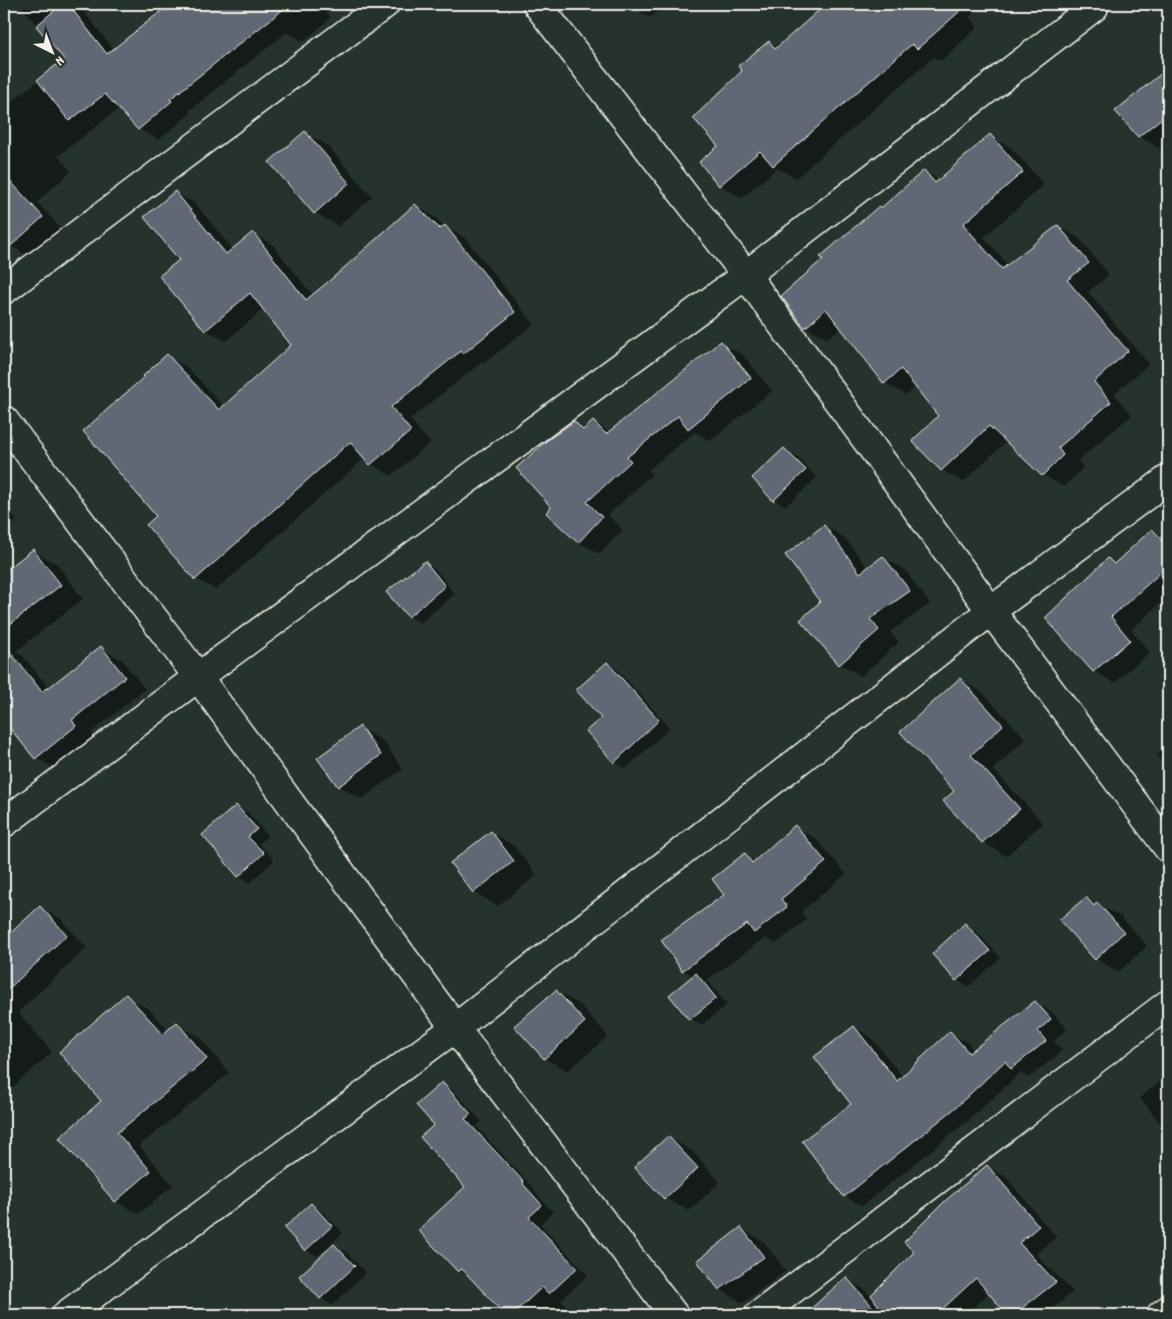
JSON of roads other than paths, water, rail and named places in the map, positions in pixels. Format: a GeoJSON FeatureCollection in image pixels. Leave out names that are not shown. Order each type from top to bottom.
{"type":"FeatureCollection","features":[{"type":"Feature","properties":{"kind":"street"},"geometry":{"type":"LineString","coordinates":[[4,290],[385,4]]}},
{"type":"Feature","properties":{"kind":"street"},"geometry":{"type":"LineString","coordinates":[[537,4],[746,275],[991,611],[1168,848]]}},
{"type":"Feature","properties":{"kind":"street"},"geometry":{"type":"LineString","coordinates":[[4,823],[198,677],[746,275],[1094,7]]}},
{"type":"Feature","properties":{"kind":"street"},"geometry":{"type":"LineString","coordinates":[[4,420],[198,677],[454,1028],[674,1315]]}},
{"type":"Feature","properties":{"kind":"street"},"geometry":{"type":"LineString","coordinates":[[66,1315],[454,1028],[991,611],[1168,478]]}},
{"type":"Feature","properties":{"kind":"street"},"geometry":{"type":"LineString","coordinates":[[759,1315],[1168,1004]]}},
{"type":"Feature","properties":{"kind":"street"},"geometry":{"type":"LineString","coordinates":[[1161,1315],[1168,1310]]}}]}
